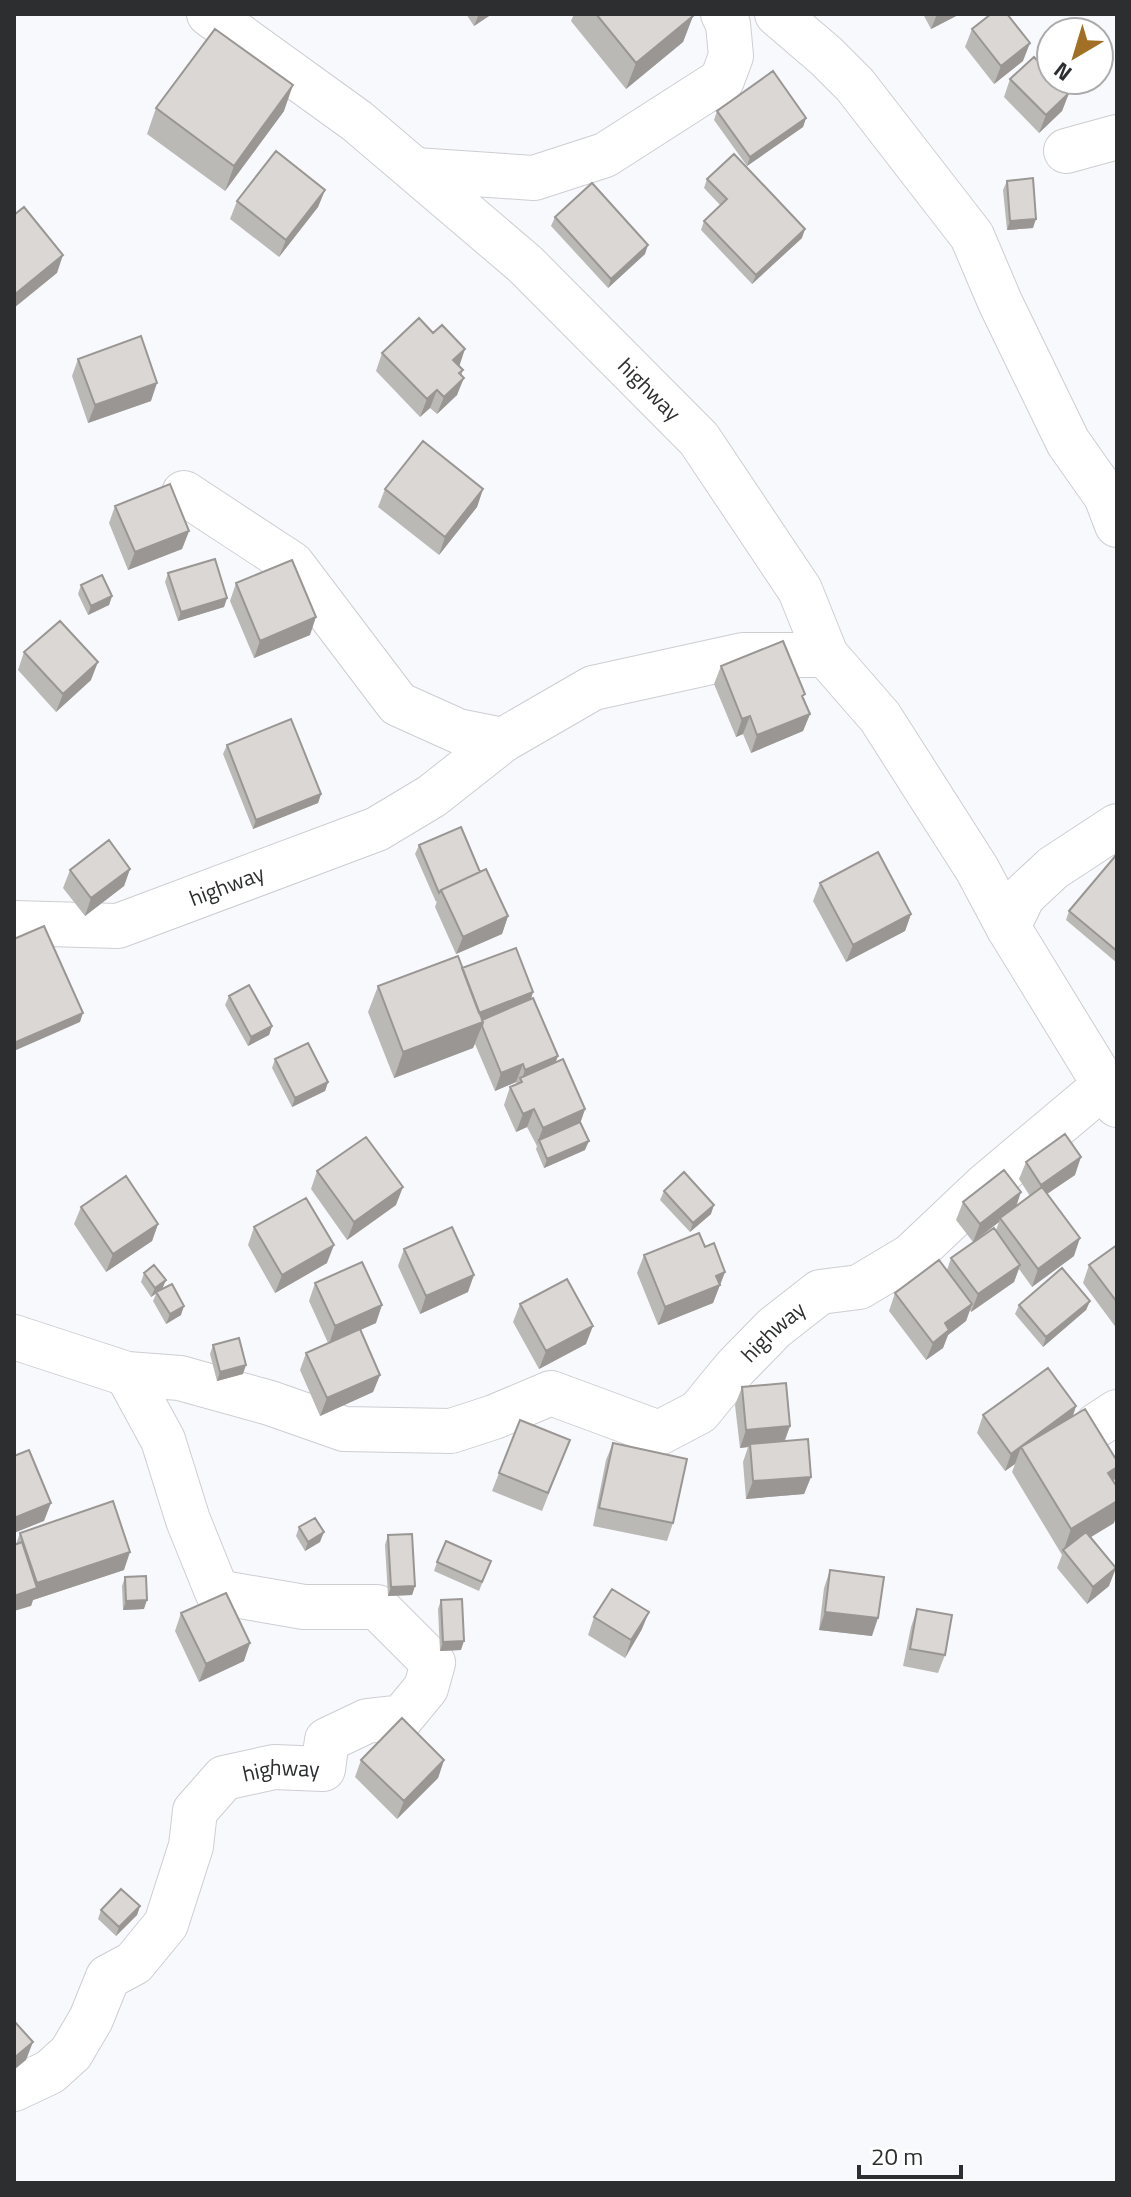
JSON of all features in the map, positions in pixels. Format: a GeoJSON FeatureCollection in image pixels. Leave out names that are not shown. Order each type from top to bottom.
{"type":"FeatureCollection","features":[{"type":"Feature","properties":{"kind":"street","name":"highway"},"geometry":{"type":"LineString","coordinates":[[14,1337],[127,1374],[180,1378],[270,1403],[344,1429],[451,1431],[551,1393],[659,1433],[699,1412],[735,1368],[774,1328],[820,1292],[859,1287],[911,1256],[986,1185],[1111,1095],[1008,927],[977,869],[880,717],[826,655],[800,590],[699,439],[525,264],[357,121],[209,14]]}},
{"type":"Feature","properties":{"kind":"street"},"geometry":{"type":"LineString","coordinates":[[415,170],[534,178],[605,155],[722,80],[731,56],[728,24],[723,14]]}},
{"type":"Feature","properties":{"kind":"street"},"geometry":{"type":"LineString","coordinates":[[777,14],[855,85],[972,236],[1068,442],[1106,496],[1117,525]]}},
{"type":"Feature","properties":{"kind":"street"},"geometry":{"type":"LineString","coordinates":[[1117,137],[1068,150],[1117,166]]}},
{"type":"Feature","properties":{"kind":"street"},"geometry":{"type":"LineString","coordinates":[[184,493],[292,564],[398,704],[458,731],[503,740]]}},
{"type":"Feature","properties":{"kind":"street","name":"highway"},"geometry":{"type":"LineString","coordinates":[[14,923],[118,926],[377,829],[432,796],[503,740],[593,688],[743,655],[826,655]]}},
{"type":"Feature","properties":{"kind":"street"},"geometry":{"type":"LineString","coordinates":[[1008,927],[1023,896],[1043,877],[1117,826]]}},
{"type":"Feature","properties":{"kind":"street","name":"highway"},"geometry":{"type":"LineString","coordinates":[[14,2089],[50,2072],[71,2053],[91,2019],[108,1977],[134,1963],[166,1924],[191,1846],[195,1811],[224,1778],[274,1767],[323,1769],[327,1740],[367,1721],[402,1717],[426,1688],[433,1663],[377,1607],[304,1607],[217,1592],[188,1520],[163,1440],[127,1374]]}},
{"type":"Feature","properties":{"kind":"building"},"geometry":{"type":"Polygon","coordinates":[[[596,14],[691,14],[693,16],[636,63],[596,14]]]}},
{"type":"Feature","properties":{"kind":"building"},"geometry":{"type":"Polygon","coordinates":[[[991,14],[1007,14],[1030,43],[1001,66],[972,29],[991,14]]]}},
{"type":"Feature","properties":{"kind":"building"},"geometry":{"type":"Polygon","coordinates":[[[215,29],[293,85],[234,166],[156,108],[215,29]]]}},
{"type":"Feature","properties":{"kind":"building"},"geometry":{"type":"Polygon","coordinates":[[[1034,57],[1035,96],[1066,96],[1046,115],[1010,79],[1034,57]]]}},
{"type":"Feature","properties":{"kind":"building"},"geometry":{"type":"Polygon","coordinates":[[[773,71],[806,118],[750,157],[717,111],[773,71]]]}},
{"type":"Feature","properties":{"kind":"building"},"geometry":{"type":"Polygon","coordinates":[[[276,151],[325,190],[286,240],[237,201],[276,151]]]}},
{"type":"Feature","properties":{"kind":"building"},"geometry":{"type":"Polygon","coordinates":[[[734,154],[805,229],[756,275],[704,221],[727,199],[707,179],[734,154]]]}},
{"type":"Feature","properties":{"kind":"building"},"geometry":{"type":"Polygon","coordinates":[[[1033,178],[1036,219],[1010,221],[1007,181],[1033,178]]]}},
{"type":"Feature","properties":{"kind":"building"},"geometry":{"type":"Polygon","coordinates":[[[592,183],[648,245],[611,279],[555,217],[592,183]]]}},
{"type":"Feature","properties":{"kind":"building"},"geometry":{"type":"Polygon","coordinates":[[[24,207],[63,255],[14,295],[14,215],[24,207]]]}},
{"type":"Feature","properties":{"kind":"building"},"geometry":{"type":"Polygon","coordinates":[[[419,318],[433,333],[442,325],[465,349],[453,360],[463,370],[459,373],[464,378],[444,397],[437,390],[427,399],[382,353],[419,318]]]}},
{"type":"Feature","properties":{"kind":"building"},"geometry":{"type":"Polygon","coordinates":[[[141,336],[157,383],[95,405],[78,359],[141,336]]]}},
{"type":"Feature","properties":{"kind":"building"},"geometry":{"type":"Polygon","coordinates":[[[423,441],[483,489],[445,537],[385,489],[423,441]]]}},
{"type":"Feature","properties":{"kind":"building"},"geometry":{"type":"Polygon","coordinates":[[[170,484],[189,531],[135,552],[115,506],[170,484]]]}},
{"type":"Feature","properties":{"kind":"building"},"geometry":{"type":"Polygon","coordinates":[[[215,559],[227,598],[181,612],[168,573],[215,559]]]}},
{"type":"Feature","properties":{"kind":"building"},"geometry":{"type":"Polygon","coordinates":[[[292,560],[316,617],[260,641],[236,583],[292,560]]]}},
{"type":"Feature","properties":{"kind":"building"},"geometry":{"type":"Polygon","coordinates":[[[102,575],[112,596],[91,606],[81,585],[102,575]]]}},
{"type":"Feature","properties":{"kind":"building"},"geometry":{"type":"Polygon","coordinates":[[[60,621],[98,662],[63,694],[24,652],[60,621]]]}},
{"type":"Feature","properties":{"kind":"building"},"geometry":{"type":"Polygon","coordinates":[[[783,641],[810,714],[757,735],[750,716],[742,719],[721,666],[783,641]]]}},
{"type":"Feature","properties":{"kind":"building"},"geometry":{"type":"Polygon","coordinates":[[[291,719],[321,794],[256,820],[227,745],[291,719]]]}},
{"type":"Feature","properties":{"kind":"building"},"geometry":{"type":"Polygon","coordinates":[[[461,827],[480,872],[439,893],[419,845],[461,827]]]}},
{"type":"Feature","properties":{"kind":"building"},"geometry":{"type":"Polygon","coordinates":[[[109,840],[130,869],[91,898],[70,870],[109,840]]]}},
{"type":"Feature","properties":{"kind":"building"},"geometry":{"type":"Polygon","coordinates":[[[878,852],[911,914],[853,945],[820,883],[878,852]]]}},
{"type":"Feature","properties":{"kind":"building"},"geometry":{"type":"Polygon","coordinates":[[[1117,854],[1117,951],[1069,911],[1117,854]]]}},
{"type":"Feature","properties":{"kind":"building"},"geometry":{"type":"Polygon","coordinates":[[[486,869],[508,916],[463,937],[441,890],[486,869]]]}},
{"type":"Feature","properties":{"kind":"building"},"geometry":{"type":"Polygon","coordinates":[[[44,926],[83,1013],[14,1043],[14,939],[44,926]]]}},
{"type":"Feature","properties":{"kind":"building"},"geometry":{"type":"Polygon","coordinates":[[[516,948],[533,992],[479,1013],[462,968],[516,948]]]}},
{"type":"Feature","properties":{"kind":"building"},"geometry":{"type":"Polygon","coordinates":[[[458,956],[483,1022],[403,1052],[378,986],[458,956]]]}},
{"type":"Feature","properties":{"kind":"building"},"geometry":{"type":"Polygon","coordinates":[[[249,985],[272,1026],[251,1037],[229,996],[249,985]]]}},
{"type":"Feature","properties":{"kind":"building"},"geometry":{"type":"Polygon","coordinates":[[[533,998],[558,1056],[525,1070],[523,1064],[501,1073],[482,1020],[533,998]]]}},
{"type":"Feature","properties":{"kind":"building"},"geometry":{"type":"Polygon","coordinates":[[[308,1043],[328,1082],[295,1098],[275,1059],[308,1043]]]}},
{"type":"Feature","properties":{"kind":"building"},"geometry":{"type":"Polygon","coordinates":[[[563,1059],[585,1109],[543,1128],[534,1109],[523,1114],[510,1087],[522,1082],[520,1078],[563,1059]]]}},
{"type":"Feature","properties":{"kind":"building"},"geometry":{"type":"Polygon","coordinates":[[[580,1122],[589,1141],[547,1159],[539,1140],[580,1122]]]}},
{"type":"Feature","properties":{"kind":"building"},"geometry":{"type":"Polygon","coordinates":[[[1065,1134],[1081,1157],[1041,1185],[1026,1162],[1065,1134]]]}},
{"type":"Feature","properties":{"kind":"building"},"geometry":{"type":"Polygon","coordinates":[[[366,1137],[403,1187],[354,1222],[317,1171],[366,1137]]]}},
{"type":"Feature","properties":{"kind":"building"},"geometry":{"type":"Polygon","coordinates":[[[1004,1170],[1021,1192],[980,1224],[963,1202],[1004,1170]]]}},
{"type":"Feature","properties":{"kind":"building"},"geometry":{"type":"Polygon","coordinates":[[[684,1172],[714,1205],[693,1223],[664,1191],[684,1172]]]}},
{"type":"Feature","properties":{"kind":"building"},"geometry":{"type":"Polygon","coordinates":[[[126,1176],[158,1224],[113,1254],[81,1207],[126,1176]]]}},
{"type":"Feature","properties":{"kind":"building"},"geometry":{"type":"Polygon","coordinates":[[[1042,1187],[1080,1238],[1038,1269],[1000,1218],[1042,1187]]]}},
{"type":"Feature","properties":{"kind":"building"},"geometry":{"type":"Polygon","coordinates":[[[306,1198],[334,1245],[282,1275],[254,1227],[306,1198]]]}},
{"type":"Feature","properties":{"kind":"building"},"geometry":{"type":"Polygon","coordinates":[[[452,1227],[474,1275],[426,1296],[404,1249],[452,1227]]]}},
{"type":"Feature","properties":{"kind":"building"},"geometry":{"type":"Polygon","coordinates":[[[994,1228],[1020,1265],[978,1294],[951,1258],[994,1228]]]}},
{"type":"Feature","properties":{"kind":"building"},"geometry":{"type":"Polygon","coordinates":[[[699,1233],[705,1247],[714,1243],[725,1272],[716,1276],[720,1285],[665,1307],[644,1255],[699,1233]]]}},
{"type":"Feature","properties":{"kind":"building"},"geometry":{"type":"Polygon","coordinates":[[[1117,1245],[1117,1302],[1089,1265],[1117,1245]]]}},
{"type":"Feature","properties":{"kind":"building"},"geometry":{"type":"Polygon","coordinates":[[[939,1260],[972,1304],[945,1323],[949,1330],[933,1343],[895,1293],[939,1260]]]}},
{"type":"Feature","properties":{"kind":"building"},"geometry":{"type":"Polygon","coordinates":[[[362,1262],[382,1305],[335,1326],[315,1283],[362,1262]]]}},
{"type":"Feature","properties":{"kind":"building"},"geometry":{"type":"Polygon","coordinates":[[[154,1265],[166,1280],[155,1288],[144,1273],[154,1265]]]}},
{"type":"Feature","properties":{"kind":"building"},"geometry":{"type":"Polygon","coordinates":[[[1062,1268],[1090,1301],[1046,1337],[1019,1305],[1062,1268]]]}},
{"type":"Feature","properties":{"kind":"building"},"geometry":{"type":"Polygon","coordinates":[[[567,1279],[593,1326],[546,1351],[520,1304],[567,1279]]]}},
{"type":"Feature","properties":{"kind":"building"},"geometry":{"type":"Polygon","coordinates":[[[172,1284],[184,1306],[170,1314],[156,1292],[172,1284]]]}},
{"type":"Feature","properties":{"kind":"building"},"geometry":{"type":"Polygon","coordinates":[[[360,1329],[380,1375],[327,1398],[306,1353],[360,1329]]]}},
{"type":"Feature","properties":{"kind":"building"},"geometry":{"type":"Polygon","coordinates":[[[239,1338],[246,1365],[220,1372],[213,1345],[239,1338]]]}},
{"type":"Feature","properties":{"kind":"building"},"geometry":{"type":"Polygon","coordinates":[[[1048,1368],[1076,1406],[1011,1454],[983,1415],[1048,1368]]]}},
{"type":"Feature","properties":{"kind":"building"},"geometry":{"type":"Polygon","coordinates":[[[786,1383],[790,1426],[746,1430],[742,1387],[786,1383]]]}},
{"type":"Feature","properties":{"kind":"building"},"geometry":{"type":"Polygon","coordinates":[[[1085,1409],[1117,1461],[1117,1467],[1108,1473],[1117,1487],[1117,1501],[1071,1529],[1021,1447],[1085,1409]]]}},
{"type":"Feature","properties":{"kind":"building"},"geometry":{"type":"Polygon","coordinates":[[[520,1420],[570,1440],[548,1493],[499,1473],[520,1420]]]}},
{"type":"Feature","properties":{"kind":"building"},"geometry":{"type":"Polygon","coordinates":[[[808,1439],[811,1477],[753,1481],[750,1444],[808,1439]]]}},
{"type":"Feature","properties":{"kind":"building"},"geometry":{"type":"Polygon","coordinates":[[[613,1443],[687,1459],[673,1523],[599,1508],[613,1443]]]}},
{"type":"Feature","properties":{"kind":"building"},"geometry":{"type":"Polygon","coordinates":[[[29,1450],[51,1503],[14,1518],[14,1456],[29,1450]]]}},
{"type":"Feature","properties":{"kind":"building"},"geometry":{"type":"Polygon","coordinates":[[[113,1501],[130,1552],[37,1583],[20,1533],[113,1501]]]}},
{"type":"Feature","properties":{"kind":"building"},"geometry":{"type":"Polygon","coordinates":[[[315,1518],[324,1532],[308,1542],[299,1527],[315,1518]]]}},
{"type":"Feature","properties":{"kind":"building"},"geometry":{"type":"Polygon","coordinates":[[[1086,1532],[1116,1568],[1093,1587],[1063,1550],[1086,1532]]]}},
{"type":"Feature","properties":{"kind":"building"},"geometry":{"type":"Polygon","coordinates":[[[412,1534],[415,1586],[391,1587],[388,1535],[412,1534]]]}},
{"type":"Feature","properties":{"kind":"building"},"geometry":{"type":"Polygon","coordinates":[[[446,1541],[491,1561],[482,1582],[437,1562],[446,1541]]]}},
{"type":"Feature","properties":{"kind":"building"},"geometry":{"type":"Polygon","coordinates":[[[22,1542],[37,1588],[14,1596],[14,1545],[22,1542]]]}},
{"type":"Feature","properties":{"kind":"building"},"geometry":{"type":"Polygon","coordinates":[[[830,1570],[884,1577],[878,1618],[825,1612],[830,1570]]]}},
{"type":"Feature","properties":{"kind":"building"},"geometry":{"type":"Polygon","coordinates":[[[146,1576],[147,1600],[126,1601],[125,1577],[146,1576]]]}},
{"type":"Feature","properties":{"kind":"building"},"geometry":{"type":"Polygon","coordinates":[[[612,1589],[649,1612],[631,1640],[594,1617],[612,1589]]]}},
{"type":"Feature","properties":{"kind":"building"},"geometry":{"type":"Polygon","coordinates":[[[226,1593],[250,1643],[206,1664],[181,1613],[226,1593]]]}},
{"type":"Feature","properties":{"kind":"building"},"geometry":{"type":"Polygon","coordinates":[[[462,1599],[464,1641],[443,1642],[441,1600],[462,1599]]]}},
{"type":"Feature","properties":{"kind":"building"},"geometry":{"type":"Polygon","coordinates":[[[917,1609],[952,1615],[945,1655],[910,1649],[917,1609]]]}},
{"type":"Feature","properties":{"kind":"building"},"geometry":{"type":"Polygon","coordinates":[[[402,1718],[444,1760],[404,1801],[361,1760],[402,1718]]]}},
{"type":"Feature","properties":{"kind":"building"},"geometry":{"type":"Polygon","coordinates":[[[121,1889],[140,1906],[119,1927],[101,1910],[121,1889]]]}},
{"type":"Feature","properties":{"kind":"building"},"geometry":{"type":"Polygon","coordinates":[[[14,2021],[33,2042],[14,2058],[14,2021]]]}}]}
